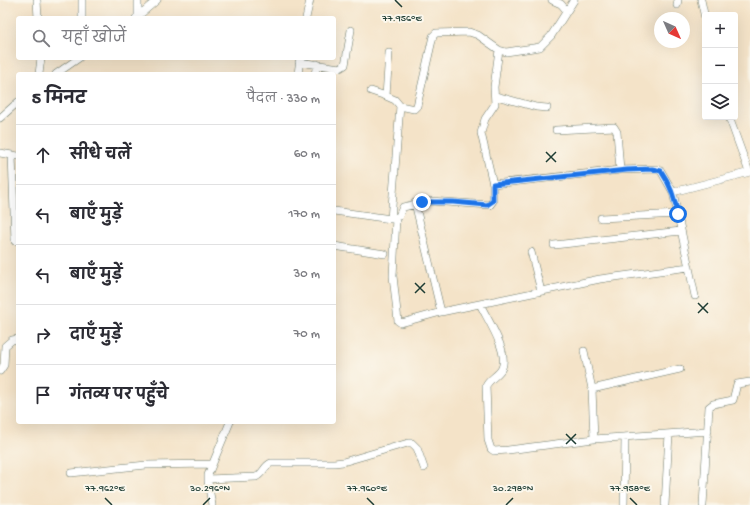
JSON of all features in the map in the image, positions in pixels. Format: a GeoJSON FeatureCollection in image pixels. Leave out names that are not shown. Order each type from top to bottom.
{"type":"FeatureCollection","features":[{"type":"Feature","properties":{"kind":"street"},"geometry":{"type":"LineString","coordinates":[[37,0],[38,16]]}},
{"type":"Feature","properties":{"kind":"street"},"geometry":{"type":"LineString","coordinates":[[82,0],[82,16]]}},
{"type":"Feature","properties":{"kind":"street"},"geometry":{"type":"LineString","coordinates":[[137,16],[138,0]]}},
{"type":"Feature","properties":{"kind":"street"},"geometry":{"type":"LineString","coordinates":[[138,16],[157,0]]}},
{"type":"Feature","properties":{"kind":"street"},"geometry":{"type":"LineString","coordinates":[[306,16],[310,0]]}},
{"type":"Feature","properties":{"kind":"street"},"geometry":{"type":"LineString","coordinates":[[552,0],[561,4],[567,11]]}},
{"type":"Feature","properties":{"kind":"street"},"geometry":{"type":"LineString","coordinates":[[371,91],[395,100],[400,106],[414,109],[417,106],[433,36],[436,33],[469,32],[478,35],[499,50],[515,52],[540,47],[551,36],[574,0]]}},
{"type":"Feature","properties":{"kind":"street"},"geometry":{"type":"LineString","coordinates":[[701,0],[704,12]]}},
{"type":"Feature","properties":{"kind":"street"},"geometry":{"type":"LineString","coordinates":[[298,72],[299,60],[340,68],[342,67],[344,65],[351,30]]}},
{"type":"Feature","properties":{"kind":"street"},"geometry":{"type":"LineString","coordinates":[[394,219],[404,207],[415,203],[430,201],[487,205],[493,201],[493,184],[481,134],[482,125],[495,104],[496,96],[494,87],[499,50]]}},
{"type":"Feature","properties":{"kind":"street"},"geometry":{"type":"LineString","coordinates":[[386,96],[389,53]]}},
{"type":"Feature","properties":{"kind":"street"},"geometry":{"type":"LineString","coordinates":[[40,60],[40,72]]}},
{"type":"Feature","properties":{"kind":"street"},"geometry":{"type":"LineString","coordinates":[[59,72],[76,60]]}},
{"type":"Feature","properties":{"kind":"street"},"geometry":{"type":"LineString","coordinates":[[315,72],[317,64]]}},
{"type":"Feature","properties":{"kind":"street"},"geometry":{"type":"LineString","coordinates":[[496,96],[536,107],[547,108]]}},
{"type":"Feature","properties":{"kind":"street"},"geometry":{"type":"LineString","coordinates":[[0,118],[16,104]]}},
{"type":"Feature","properties":{"kind":"street"},"geometry":{"type":"LineString","coordinates":[[400,106],[394,219],[393,276],[398,321],[401,323],[441,312],[600,279],[689,267]]}},
{"type":"Feature","properties":{"kind":"street"},"geometry":{"type":"LineString","coordinates":[[673,192],[750,172],[730,120]]}},
{"type":"Feature","properties":{"kind":"street"},"geometry":{"type":"LineString","coordinates":[[556,130],[605,127],[616,129],[620,170]]}},
{"type":"Feature","properties":{"kind":"street"},"geometry":{"type":"LineString","coordinates":[[0,153],[15,155],[14,241]]}},
{"type":"Feature","properties":{"kind":"street"},"geometry":{"type":"LineString","coordinates":[[493,184],[620,170],[657,169],[664,175],[673,192],[695,296]]}},
{"type":"Feature","properties":{"kind":"street"},"geometry":{"type":"LineString","coordinates":[[415,203],[441,312]]}},
{"type":"Feature","properties":{"kind":"street"},"geometry":{"type":"LineString","coordinates":[[336,211],[394,219]]}},
{"type":"Feature","properties":{"kind":"street"},"geometry":{"type":"LineString","coordinates":[[601,218],[678,214]]}},
{"type":"Feature","properties":{"kind":"street"},"geometry":{"type":"LineString","coordinates":[[554,246],[680,230]]}},
{"type":"Feature","properties":{"kind":"street"},"geometry":{"type":"LineString","coordinates":[[336,246],[385,254]]}},
{"type":"Feature","properties":{"kind":"street"},"geometry":{"type":"LineString","coordinates":[[531,252],[541,291]]}},
{"type":"Feature","properties":{"kind":"street"},"geometry":{"type":"LineString","coordinates":[[480,304],[499,342],[503,354],[502,369],[486,386],[488,440],[491,449],[494,451],[594,439],[708,431]]}},
{"type":"Feature","properties":{"kind":"street"},"geometry":{"type":"LineString","coordinates":[[0,371],[4,365],[5,346],[12,340],[16,339]]}},
{"type":"Feature","properties":{"kind":"street"},"geometry":{"type":"LineString","coordinates":[[584,351],[592,389],[594,439]]}},
{"type":"Feature","properties":{"kind":"street"},"geometry":{"type":"LineString","coordinates":[[592,389],[680,369]]}},
{"type":"Feature","properties":{"kind":"street"},"geometry":{"type":"LineString","coordinates":[[703,505],[710,406],[733,400],[737,384],[750,382]]}},
{"type":"Feature","properties":{"kind":"street"},"geometry":{"type":"LineString","coordinates":[[212,505],[208,479],[212,464],[229,424]]}},
{"type":"Feature","properties":{"kind":"street"},"geometry":{"type":"LineString","coordinates":[[665,505],[669,434]]}},
{"type":"Feature","properties":{"kind":"street"},"geometry":{"type":"LineString","coordinates":[[624,505],[625,438]]}},
{"type":"Feature","properties":{"kind":"street"},"geometry":{"type":"LineString","coordinates":[[208,479],[256,477],[261,475],[267,465],[271,463],[334,464],[408,443],[412,443],[417,448],[424,468]]}},
{"type":"Feature","properties":{"kind":"street"},"geometry":{"type":"LineString","coordinates":[[71,474],[146,465],[212,464]]}},
{"type":"Feature","properties":{"kind":"route"},"geometry":{"type":"LineString","coordinates":[[422,202],[453,202],[490,205],[493,201],[493,184],[627,170],[657,169],[664,175],[673,192],[678,214]]}}]}
